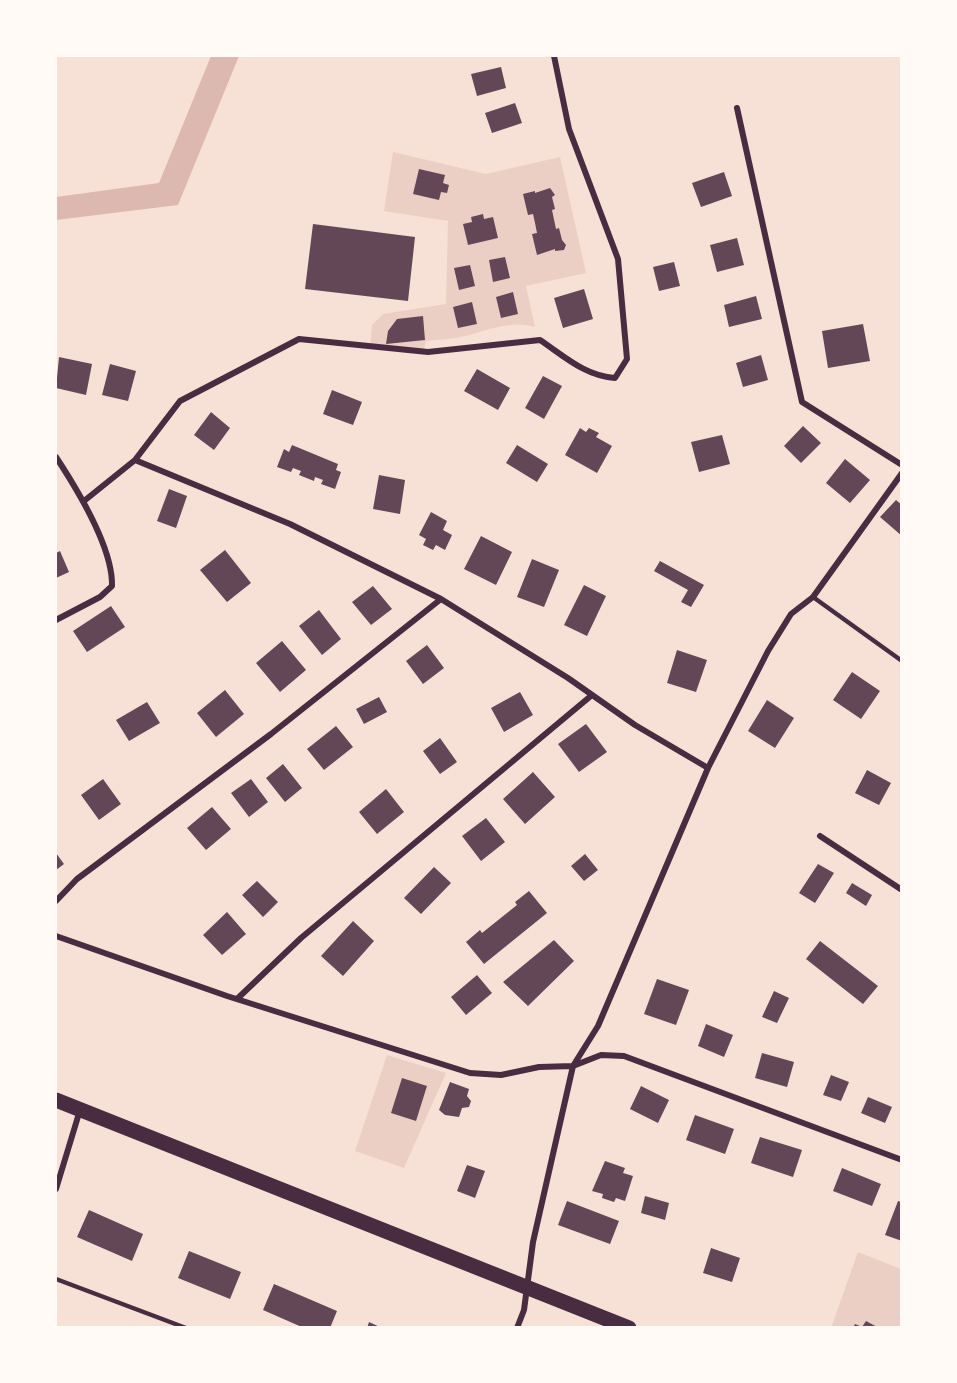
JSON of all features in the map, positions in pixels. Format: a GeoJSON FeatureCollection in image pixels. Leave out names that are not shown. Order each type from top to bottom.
{"type":"FeatureCollection","features":[{"type":"Feature","properties":{"kind":"main road"},"geometry":{"type":"LineString","coordinates":[[56,1100],[630,1328]]}},
{"type":"Feature","properties":{"kind":"street"},"geometry":{"type":"LineString","coordinates":[[84,501],[135,460],[180,401],[299,339],[428,352],[540,340],[583,369],[599,377],[615,378],[627,359],[618,259],[569,129],[554,56]]}},
{"type":"Feature","properties":{"kind":"street"},"geometry":{"type":"LineString","coordinates":[[737,108],[802,402],[902,465]]}},
{"type":"Feature","properties":{"kind":"street"},"geometry":{"type":"LineString","coordinates":[[56,457],[84,501],[112,570],[112,586],[100,597],[56,620]]}},
{"type":"Feature","properties":{"kind":"street"},"geometry":{"type":"LineString","coordinates":[[135,460],[290,524],[441,599],[635,725],[708,768]]}},
{"type":"Feature","properties":{"kind":"street"},"geometry":{"type":"LineString","coordinates":[[517,1328],[524,1310],[533,1242],[573,1066],[598,1026],[708,768],[768,651],[791,614],[813,597],[902,473]]}},
{"type":"Feature","properties":{"kind":"street"},"geometry":{"type":"LineString","coordinates":[[56,901],[77,879],[271,734],[441,599]]}},
{"type":"Feature","properties":{"kind":"street"},"geometry":{"type":"LineString","coordinates":[[237,999],[301,938],[592,695]]}},
{"type":"Feature","properties":{"kind":"street"},"geometry":{"type":"LineString","coordinates":[[819,836],[902,890]]}},
{"type":"Feature","properties":{"kind":"street"},"geometry":{"type":"LineString","coordinates":[[56,936],[237,999],[470,1073],[501,1075],[539,1067],[573,1066],[601,1055],[624,1056],[902,1160]]}},
{"type":"Feature","properties":{"kind":"street"},"geometry":{"type":"LineString","coordinates":[[56,1189],[80,1110]]}},
{"type":"Feature","properties":{"kind":"lane"},"geometry":{"type":"LineString","coordinates":[[813,597],[902,661]]}},
{"type":"Feature","properties":{"kind":"lane"},"geometry":{"type":"LineString","coordinates":[[56,1279],[186,1328]]}},
{"type":"Feature","properties":{"kind":"shaded area"},"geometry":{"type":"Polygon","coordinates":[[[211,56],[239,56],[178,205],[56,220],[56,197],[159,183],[211,56]]]}},
{"type":"Feature","properties":{"kind":"shaded area"},"geometry":{"type":"Polygon","coordinates":[[[393,152],[486,174],[560,157],[586,273],[526,286],[535,327],[506,325],[456,338],[426,341],[424,349],[401,351],[370,347],[372,325],[383,314],[446,304],[448,221],[384,211],[393,152]]]}},
{"type":"Feature","properties":{"kind":"shaded area"},"geometry":{"type":"Polygon","coordinates":[[[387,1055],[446,1073],[404,1168],[355,1151],[387,1055]]]}},
{"type":"Feature","properties":{"kind":"shaded area"},"geometry":{"type":"Polygon","coordinates":[[[858,1252],[901,1269],[901,1327],[831,1328],[858,1252]]]}},
{"type":"Feature","properties":{"kind":"building"},"geometry":{"type":"Polygon","coordinates":[[[501,67],[506,88],[477,96],[471,74],[501,67]]]}},
{"type":"Feature","properties":{"kind":"building"},"geometry":{"type":"Polygon","coordinates":[[[515,103],[522,123],[492,133],[485,113],[515,103]]]}},
{"type":"Feature","properties":{"kind":"building"},"geometry":{"type":"Polygon","coordinates":[[[419,169],[445,175],[443,183],[449,185],[447,193],[441,192],[439,200],[413,194],[419,169]]]}},
{"type":"Feature","properties":{"kind":"building"},"geometry":{"type":"Polygon","coordinates":[[[724,172],[732,196],[701,207],[692,183],[724,172]]]}},
{"type":"Feature","properties":{"kind":"building"},"geometry":{"type":"Polygon","coordinates":[[[550,188],[555,195],[552,197],[555,209],[552,210],[556,229],[559,228],[566,245],[564,250],[555,251],[555,249],[537,255],[532,234],[537,233],[533,214],[528,215],[523,194],[550,188]]]}},
{"type":"Feature","properties":{"kind":"building"},"geometry":{"type":"Polygon","coordinates":[[[483,214],[484,219],[493,217],[498,238],[468,245],[463,224],[472,222],[471,217],[483,214]]]}},
{"type":"Feature","properties":{"kind":"building"},"geometry":{"type":"Polygon","coordinates":[[[313,224],[415,237],[408,301],[305,289],[313,224]]]}},
{"type":"Feature","properties":{"kind":"building"},"geometry":{"type":"Polygon","coordinates":[[[737,238],[744,265],[717,272],[710,245],[737,238]]]}},
{"type":"Feature","properties":{"kind":"building"},"geometry":{"type":"Polygon","coordinates":[[[505,257],[510,278],[493,282],[489,260],[505,257]]]}},
{"type":"Feature","properties":{"kind":"building"},"geometry":{"type":"Polygon","coordinates":[[[674,262],[680,286],[659,291],[653,267],[674,262]]]}},
{"type":"Feature","properties":{"kind":"building"},"geometry":{"type":"Polygon","coordinates":[[[470,265],[475,286],[459,290],[454,268],[470,265]]]}},
{"type":"Feature","properties":{"kind":"building"},"geometry":{"type":"Polygon","coordinates":[[[584,289],[593,319],[563,328],[554,298],[584,289]]]}},
{"type":"Feature","properties":{"kind":"building"},"geometry":{"type":"Polygon","coordinates":[[[513,292],[518,314],[501,318],[496,297],[513,292]]]}},
{"type":"Feature","properties":{"kind":"building"},"geometry":{"type":"Polygon","coordinates":[[[756,296],[762,319],[729,327],[724,305],[756,296]]]}},
{"type":"Feature","properties":{"kind":"building"},"geometry":{"type":"Polygon","coordinates":[[[472,302],[477,324],[458,328],[453,307],[472,302]]]}},
{"type":"Feature","properties":{"kind":"building"},"geometry":{"type":"Polygon","coordinates":[[[423,316],[425,340],[386,344],[388,331],[397,319],[423,316]]]}},
{"type":"Feature","properties":{"kind":"building"},"geometry":{"type":"Polygon","coordinates":[[[863,324],[870,361],[828,368],[822,331],[863,324]]]}},
{"type":"Feature","properties":{"kind":"building"},"geometry":{"type":"Polygon","coordinates":[[[761,355],[768,380],[743,387],[736,363],[761,355]]]}},
{"type":"Feature","properties":{"kind":"building"},"geometry":{"type":"Polygon","coordinates":[[[59,357],[92,364],[86,395],[56,388],[59,357]]]}},
{"type":"Feature","properties":{"kind":"building"},"geometry":{"type":"Polygon","coordinates":[[[110,364],[136,371],[128,401],[102,395],[110,364]]]}},
{"type":"Feature","properties":{"kind":"building"},"geometry":{"type":"Polygon","coordinates":[[[477,369],[510,388],[498,410],[464,391],[477,369]]]}},
{"type":"Feature","properties":{"kind":"building"},"geometry":{"type":"Polygon","coordinates":[[[543,376],[562,386],[544,419],[525,408],[543,376]]]}},
{"type":"Feature","properties":{"kind":"building"},"geometry":{"type":"Polygon","coordinates":[[[332,390],[362,402],[353,425],[323,414],[332,390]]]}},
{"type":"Feature","properties":{"kind":"building"},"geometry":{"type":"Polygon","coordinates":[[[211,412],[230,428],[214,450],[194,435],[211,412]]]}},
{"type":"Feature","properties":{"kind":"building"},"geometry":{"type":"Polygon","coordinates":[[[803,426],[821,443],[801,463],[784,446],[803,426]]]}},
{"type":"Feature","properties":{"kind":"building"},"geometry":{"type":"Polygon","coordinates":[[[580,428],[586,432],[589,428],[599,433],[596,437],[612,446],[597,473],[565,455],[580,428]]]}},
{"type":"Feature","properties":{"kind":"building"},"geometry":{"type":"Polygon","coordinates":[[[722,435],[730,464],[699,472],[691,442],[722,435]]]}},
{"type":"Feature","properties":{"kind":"building"},"geometry":{"type":"Polygon","coordinates":[[[292,445],[338,464],[336,470],[341,472],[335,489],[321,484],[323,480],[315,477],[314,481],[299,475],[301,471],[293,468],[291,472],[277,467],[284,449],[289,452],[292,445]]]}},
{"type":"Feature","properties":{"kind":"building"},"geometry":{"type":"Polygon","coordinates":[[[517,445],[548,464],[537,482],[506,463],[517,445]]]}},
{"type":"Feature","properties":{"kind":"building"},"geometry":{"type":"Polygon","coordinates":[[[845,459],[870,480],[850,503],[826,483],[845,459]]]}},
{"type":"Feature","properties":{"kind":"building"},"geometry":{"type":"Polygon","coordinates":[[[379,475],[405,480],[400,514],[373,509],[379,475]]]}},
{"type":"Feature","properties":{"kind":"building"},"geometry":{"type":"Polygon","coordinates":[[[169,489],[187,496],[176,528],[157,521],[169,489]]]}},
{"type":"Feature","properties":{"kind":"building"},"geometry":{"type":"Polygon","coordinates":[[[896,500],[902,505],[902,536],[880,517],[896,500]]]}},
{"type":"Feature","properties":{"kind":"building"},"geometry":{"type":"Polygon","coordinates":[[[431,512],[447,521],[443,530],[452,535],[445,550],[436,545],[433,550],[423,545],[426,539],[419,535],[431,512]]]}},
{"type":"Feature","properties":{"kind":"building"},"geometry":{"type":"Polygon","coordinates":[[[481,536],[512,552],[496,585],[464,569],[481,536]]]}},
{"type":"Feature","properties":{"kind":"building"},"geometry":{"type":"Polygon","coordinates":[[[225,550],[251,583],[227,602],[200,570],[225,550]]]}},
{"type":"Feature","properties":{"kind":"building"},"geometry":{"type":"Polygon","coordinates":[[[60,551],[69,572],[56,578],[56,553],[60,551]]]}},
{"type":"Feature","properties":{"kind":"building"},"geometry":{"type":"Polygon","coordinates":[[[532,559],[559,570],[544,607],[517,597],[532,559]]]}},
{"type":"Feature","properties":{"kind":"building"},"geometry":{"type":"Polygon","coordinates":[[[660,561],[704,585],[691,607],[681,602],[688,590],[654,571],[660,561]]]}},
{"type":"Feature","properties":{"kind":"building"},"geometry":{"type":"Polygon","coordinates":[[[584,585],[606,596],[587,636],[564,625],[584,585]]]}},
{"type":"Feature","properties":{"kind":"building"},"geometry":{"type":"Polygon","coordinates":[[[373,586],[392,609],[371,625],[352,602],[373,586]]]}},
{"type":"Feature","properties":{"kind":"building"},"geometry":{"type":"Polygon","coordinates":[[[111,606],[125,627],[87,652],[73,631],[111,606]]]}},
{"type":"Feature","properties":{"kind":"building"},"geometry":{"type":"Polygon","coordinates":[[[319,610],[341,639],[322,655],[299,626],[319,610]]]}},
{"type":"Feature","properties":{"kind":"building"},"geometry":{"type":"Polygon","coordinates":[[[282,641],[306,670],[280,692],[256,663],[282,641]]]}},
{"type":"Feature","properties":{"kind":"building"},"geometry":{"type":"Polygon","coordinates":[[[427,645],[444,668],[423,684],[406,661],[427,645]]]}},
{"type":"Feature","properties":{"kind":"building"},"geometry":{"type":"Polygon","coordinates":[[[677,650],[707,660],[696,692],[667,683],[677,650]]]}},
{"type":"Feature","properties":{"kind":"building"},"geometry":{"type":"Polygon","coordinates":[[[852,672],[880,691],[861,719],[833,700],[852,672]]]}},
{"type":"Feature","properties":{"kind":"building"},"geometry":{"type":"Polygon","coordinates":[[[225,690],[244,714],[216,737],[197,713],[225,690]]]}},
{"type":"Feature","properties":{"kind":"building"},"geometry":{"type":"Polygon","coordinates":[[[520,692],[533,715],[504,732],[491,708],[520,692]]]}},
{"type":"Feature","properties":{"kind":"building"},"geometry":{"type":"Polygon","coordinates":[[[379,697],[387,712],[364,724],[356,709],[379,697]]]}},
{"type":"Feature","properties":{"kind":"building"},"geometry":{"type":"Polygon","coordinates":[[[767,700],[794,718],[775,748],[748,731],[767,700]]]}},
{"type":"Feature","properties":{"kind":"building"},"geometry":{"type":"Polygon","coordinates":[[[147,702],[160,723],[129,741],[116,720],[147,702]]]}},
{"type":"Feature","properties":{"kind":"building"},"geometry":{"type":"Polygon","coordinates":[[[586,724],[607,752],[579,772],[558,744],[586,724]]]}},
{"type":"Feature","properties":{"kind":"building"},"geometry":{"type":"Polygon","coordinates":[[[336,726],[353,747],[324,770],[307,749],[336,726]]]}},
{"type":"Feature","properties":{"kind":"building"},"geometry":{"type":"Polygon","coordinates":[[[440,738],[457,762],[440,774],[423,751],[440,738]]]}},
{"type":"Feature","properties":{"kind":"building"},"geometry":{"type":"Polygon","coordinates":[[[283,764],[302,788],[285,802],[266,778],[283,764]]]}},
{"type":"Feature","properties":{"kind":"building"},"geometry":{"type":"Polygon","coordinates":[[[867,770],[891,783],[879,805],[855,793],[867,770]]]}},
{"type":"Feature","properties":{"kind":"building"},"geometry":{"type":"Polygon","coordinates":[[[533,772],[555,797],[525,824],[503,799],[533,772]]]}},
{"type":"Feature","properties":{"kind":"building"},"geometry":{"type":"Polygon","coordinates":[[[103,779],[121,804],[99,820],[81,795],[103,779]]]}},
{"type":"Feature","properties":{"kind":"building"},"geometry":{"type":"Polygon","coordinates":[[[251,779],[268,802],[249,817],[231,793],[251,779]]]}},
{"type":"Feature","properties":{"kind":"building"},"geometry":{"type":"Polygon","coordinates":[[[386,789],[404,812],[377,834],[359,812],[386,789]]]}},
{"type":"Feature","properties":{"kind":"building"},"geometry":{"type":"Polygon","coordinates":[[[212,807],[231,829],[206,850],[187,828],[212,807]]]}},
{"type":"Feature","properties":{"kind":"building"},"geometry":{"type":"Polygon","coordinates":[[[486,818],[505,842],[481,861],[462,836],[486,818]]]}},
{"type":"Feature","properties":{"kind":"building"},"geometry":{"type":"Polygon","coordinates":[[[56,853],[64,864],[56,870],[56,853]]]}},
{"type":"Feature","properties":{"kind":"building"},"geometry":{"type":"Polygon","coordinates":[[[585,854],[598,870],[584,881],[571,866],[585,854]]]}},
{"type":"Feature","properties":{"kind":"building"},"geometry":{"type":"Polygon","coordinates":[[[818,864],[834,873],[815,903],[799,893],[818,864]]]}},
{"type":"Feature","properties":{"kind":"building"},"geometry":{"type":"Polygon","coordinates":[[[434,867],[451,883],[421,914],[404,898],[434,867]]]}},
{"type":"Feature","properties":{"kind":"building"},"geometry":{"type":"Polygon","coordinates":[[[257,881],[278,902],[263,917],[242,895],[257,881]]]}},
{"type":"Feature","properties":{"kind":"building"},"geometry":{"type":"Polygon","coordinates":[[[852,883],[872,895],[866,906],[846,893],[852,883]]]}},
{"type":"Feature","properties":{"kind":"building"},"geometry":{"type":"Polygon","coordinates":[[[529,891],[547,913],[484,964],[466,942],[480,930],[482,933],[517,905],[515,902],[529,891]]]}},
{"type":"Feature","properties":{"kind":"building"},"geometry":{"type":"Polygon","coordinates":[[[227,912],[246,934],[222,955],[203,935],[227,912]]]}},
{"type":"Feature","properties":{"kind":"building"},"geometry":{"type":"Polygon","coordinates":[[[353,921],[374,941],[343,976],[321,956],[353,921]]]}},
{"type":"Feature","properties":{"kind":"building"},"geometry":{"type":"Polygon","coordinates":[[[554,940],[574,961],[528,1006],[503,982],[554,940]]]}},
{"type":"Feature","properties":{"kind":"building"},"geometry":{"type":"Polygon","coordinates":[[[820,941],[878,986],[863,1004],[806,959],[820,941]]]}},
{"type":"Feature","properties":{"kind":"building"},"geometry":{"type":"Polygon","coordinates":[[[477,975],[492,993],[466,1015],[451,997],[477,975]]]}},
{"type":"Feature","properties":{"kind":"building"},"geometry":{"type":"Polygon","coordinates":[[[657,979],[689,990],[676,1025],[644,1014],[657,979]]]}},
{"type":"Feature","properties":{"kind":"building"},"geometry":{"type":"Polygon","coordinates":[[[774,991],[789,998],[777,1023],[762,1017],[774,991]]]}},
{"type":"Feature","properties":{"kind":"building"},"geometry":{"type":"Polygon","coordinates":[[[706,1024],[733,1035],[724,1057],[698,1046],[706,1024]]]}},
{"type":"Feature","properties":{"kind":"building"},"geometry":{"type":"Polygon","coordinates":[[[762,1053],[794,1062],[787,1087],[755,1078],[762,1053]]]}},
{"type":"Feature","properties":{"kind":"building"},"geometry":{"type":"Polygon","coordinates":[[[831,1075],[849,1082],[841,1101],[823,1095],[831,1075]]]}},
{"type":"Feature","properties":{"kind":"building"},"geometry":{"type":"Polygon","coordinates":[[[402,1078],[427,1086],[416,1121],[391,1113],[402,1078]]]}},
{"type":"Feature","properties":{"kind":"building"},"geometry":{"type":"Polygon","coordinates":[[[450,1082],[469,1089],[467,1096],[471,1101],[469,1107],[462,1108],[459,1117],[445,1115],[439,1110],[450,1082]]]}},
{"type":"Feature","properties":{"kind":"building"},"geometry":{"type":"Polygon","coordinates":[[[641,1086],[669,1100],[658,1123],[630,1109],[641,1086]]]}},
{"type":"Feature","properties":{"kind":"building"},"geometry":{"type":"Polygon","coordinates":[[[868,1097],[892,1107],[885,1123],[861,1113],[868,1097]]]}},
{"type":"Feature","properties":{"kind":"building"},"geometry":{"type":"Polygon","coordinates":[[[695,1115],[734,1129],[725,1154],[686,1140],[695,1115]]]}},
{"type":"Feature","properties":{"kind":"building"},"geometry":{"type":"Polygon","coordinates":[[[760,1137],[802,1150],[793,1177],[751,1163],[760,1137]]]}},
{"type":"Feature","properties":{"kind":"building"},"geometry":{"type":"Polygon","coordinates":[[[605,1161],[625,1168],[623,1173],[633,1176],[625,1201],[616,1198],[614,1202],[602,1198],[603,1194],[592,1191],[605,1161]]]}},
{"type":"Feature","properties":{"kind":"building"},"geometry":{"type":"Polygon","coordinates":[[[467,1165],[485,1171],[475,1198],[457,1191],[467,1165]]]}},
{"type":"Feature","properties":{"kind":"building"},"geometry":{"type":"Polygon","coordinates":[[[842,1168],[881,1184],[872,1206],[833,1191],[842,1168]]]}},
{"type":"Feature","properties":{"kind":"building"},"geometry":{"type":"Polygon","coordinates":[[[645,1196],[669,1203],[665,1220],[641,1213],[645,1196]]]}},
{"type":"Feature","properties":{"kind":"building"},"geometry":{"type":"Polygon","coordinates":[[[567,1201],[619,1221],[610,1244],[558,1225],[567,1201]]]}},
{"type":"Feature","properties":{"kind":"building"},"geometry":{"type":"Polygon","coordinates":[[[898,1201],[902,1202],[902,1241],[885,1235],[898,1201]]]}},
{"type":"Feature","properties":{"kind":"building"},"geometry":{"type":"Polygon","coordinates":[[[89,1210],[143,1234],[132,1261],[77,1237],[89,1210]]]}},
{"type":"Feature","properties":{"kind":"building"},"geometry":{"type":"Polygon","coordinates":[[[711,1248],[740,1258],[732,1282],[703,1273],[711,1248]]]}},
{"type":"Feature","properties":{"kind":"building"},"geometry":{"type":"Polygon","coordinates":[[[189,1251],[241,1272],[230,1299],[178,1278],[189,1251]]]}},
{"type":"Feature","properties":{"kind":"building"},"geometry":{"type":"Polygon","coordinates":[[[274,1284],[337,1311],[330,1328],[304,1328],[263,1310],[274,1284]]]}},
{"type":"Feature","properties":{"kind":"building"},"geometry":{"type":"Polygon","coordinates":[[[866,1321],[879,1328],[853,1328],[855,1324],[862,1327],[866,1321]]]}},
{"type":"Feature","properties":{"kind":"building"},"geometry":{"type":"Polygon","coordinates":[[[369,1322],[382,1328],[367,1328],[369,1322]]]}}]}
